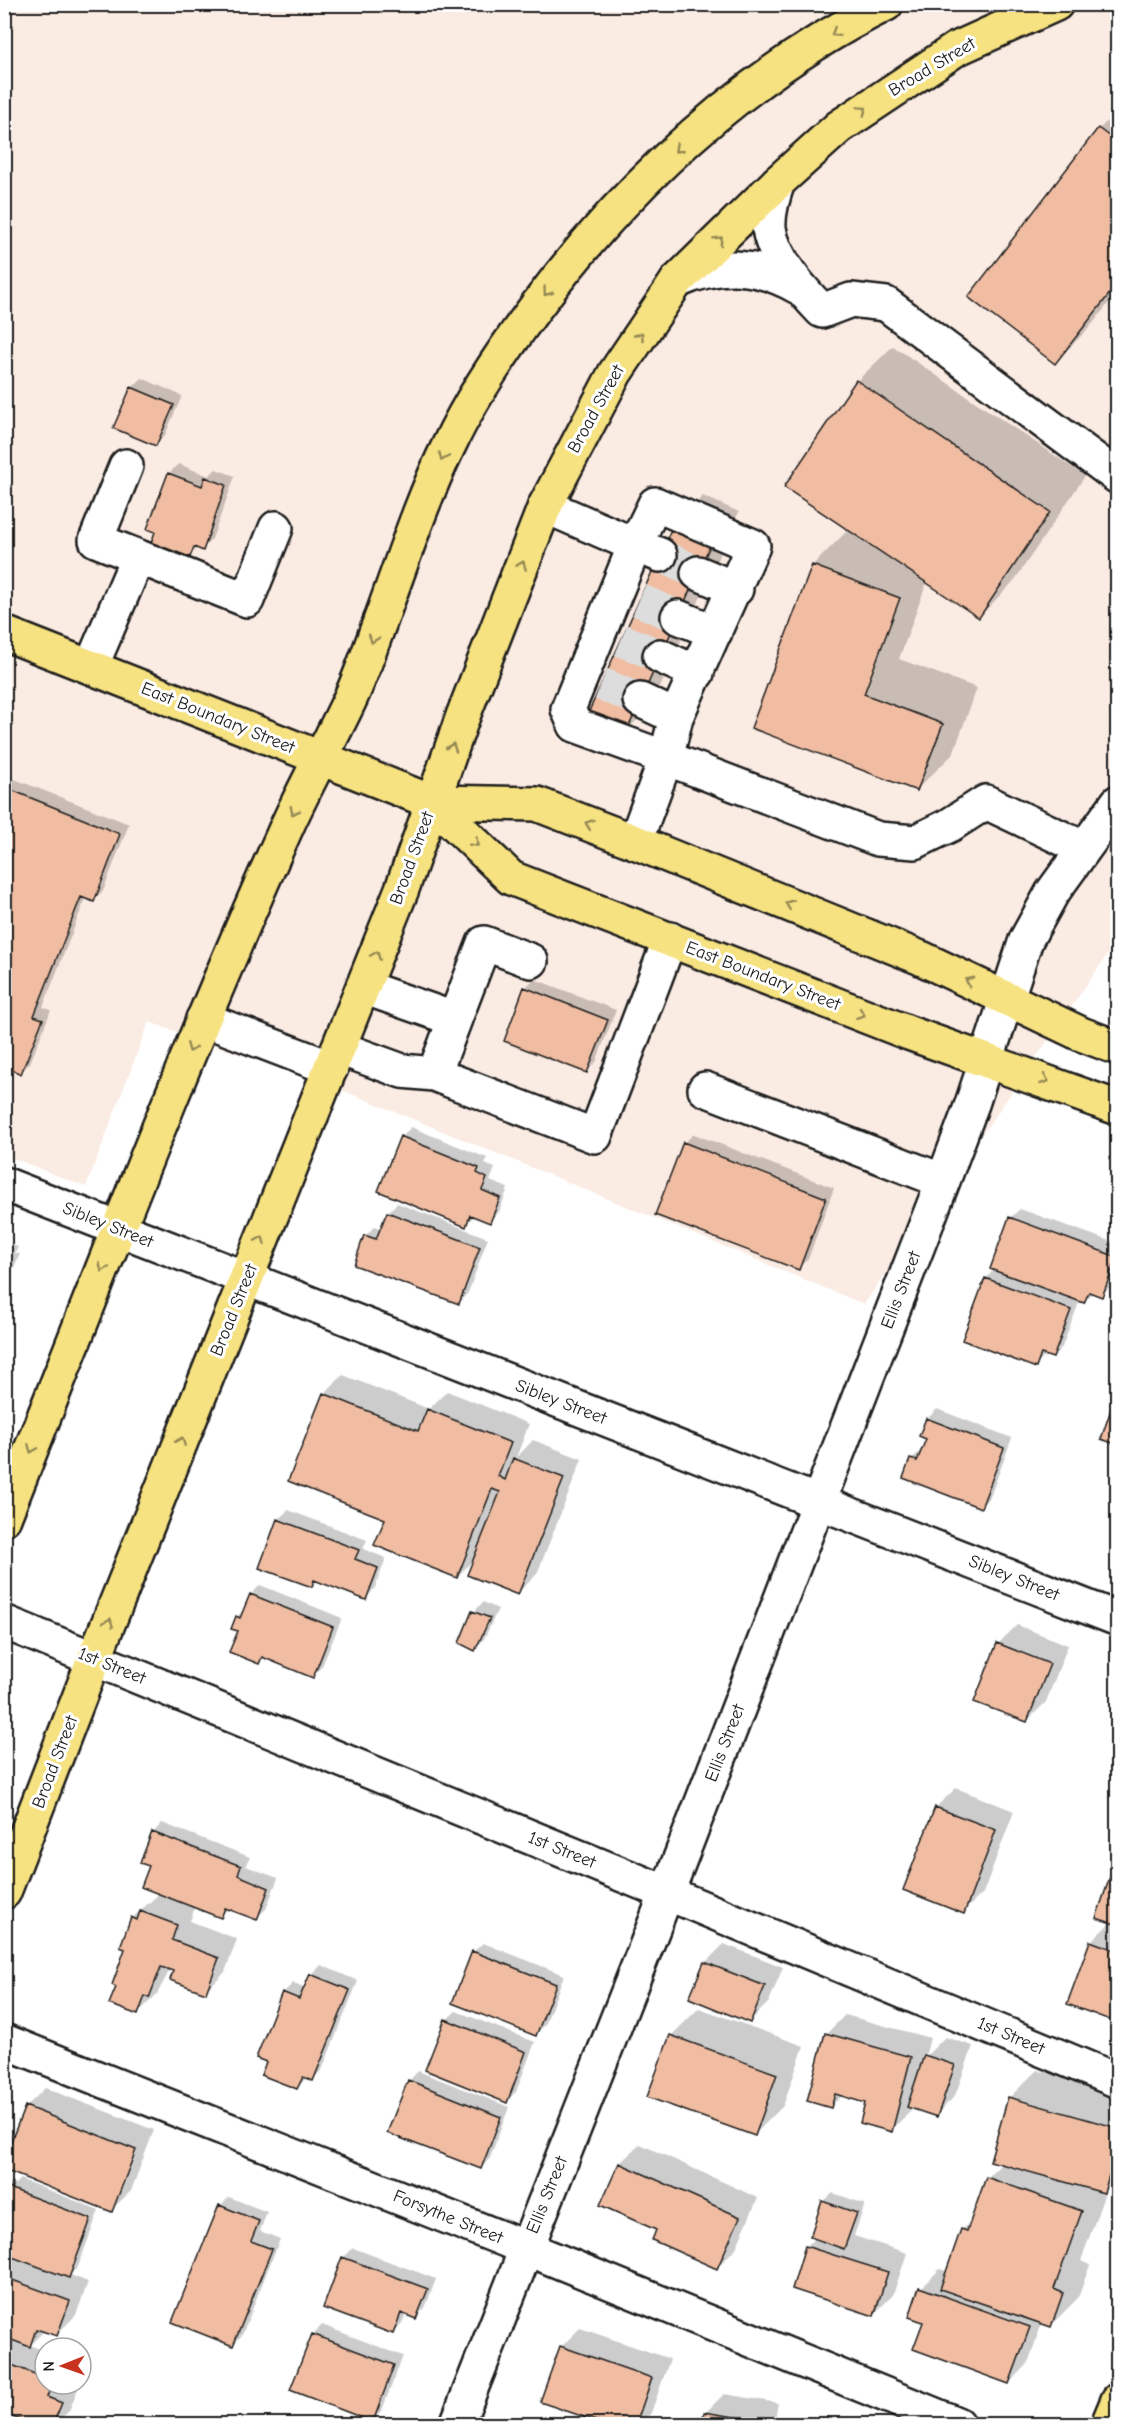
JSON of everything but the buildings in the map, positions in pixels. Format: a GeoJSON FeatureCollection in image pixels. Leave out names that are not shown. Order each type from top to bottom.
{"type":"FeatureCollection","features":[{"type":"Feature","properties":{"kind":"main road"},"geometry":{"type":"LineString","coordinates":[[4,1518],[203,1018],[289,821],[353,693],[423,505],[449,444],[482,383],[570,262],[635,188],[722,110],[783,65],[886,4]]}},
{"type":"Feature","properties":{"kind":"main road","name":"Broad Street"},"geometry":{"type":"LineString","coordinates":[[4,1892],[94,1659],[402,889],[463,716],[545,506],[615,373],[677,281],[778,182],[839,127],[946,55],[1012,22],[1056,4]]}},
{"type":"Feature","properties":{"kind":"main road","name":"East Boundary Street"},"geometry":{"type":"LineString","coordinates":[[4,633],[432,802],[537,804],[921,958],[1082,1034],[1118,1048]]}},
{"type":"Feature","properties":{"kind":"main road","name":"East Boundary Street"},"geometry":{"type":"LineString","coordinates":[[432,802],[511,878],[909,1033],[985,1058],[1118,1108]]}},
{"type":"Feature","properties":{"kind":"main road"},"geometry":{"type":"LineString","coordinates":[[1108,2424],[1118,2400]]}},
{"type":"Feature","properties":{"kind":"street"},"geometry":{"type":"LineString","coordinates":[[778,182],[771,202],[769,229],[776,248],[798,287],[822,311],[851,300],[886,304],[1118,477]]}},
{"type":"Feature","properties":{"kind":"street"},"geometry":{"type":"LineString","coordinates":[[677,281],[700,271],[721,268],[766,272],[798,287]]}},
{"type":"Feature","properties":{"kind":"street"},"geometry":{"type":"LineString","coordinates":[[126,466],[96,540],[247,600],[276,528]]}},
{"type":"Feature","properties":{"kind":"street"},"geometry":{"type":"LineString","coordinates":[[635,842],[666,758],[676,717],[736,589],[753,546],[655,504],[647,550],[628,595],[591,680],[568,709],[575,725],[666,758],[878,839],[915,842],[950,825],[986,802],[1083,848]]}},
{"type":"Feature","properties":{"kind":"street"},"geometry":{"type":"LineString","coordinates":[[545,506],[647,550]]}},
{"type":"Feature","properties":{"kind":"street"},"geometry":{"type":"LineString","coordinates":[[91,667],[138,557]]}},
{"type":"Feature","properties":{"kind":"street"},"geometry":{"type":"LineString","coordinates":[[698,573],[736,589]]}},
{"type":"Feature","properties":{"kind":"street"},"geometry":{"type":"LineString","coordinates":[[678,617],[715,632]]}},
{"type":"Feature","properties":{"kind":"street"},"geometry":{"type":"LineString","coordinates":[[660,656],[698,673]]}},
{"type":"Feature","properties":{"kind":"street"},"geometry":{"type":"LineString","coordinates":[[640,700],[676,717]]}},
{"type":"Feature","properties":{"kind":"street","name":"Ellis Street"},"geometry":{"type":"LineString","coordinates":[[456,2424],[667,1893],[943,1181],[969,1112],[1026,940],[1052,893],[1118,802]]}},
{"type":"Feature","properties":{"kind":"street"},"geometry":{"type":"LineString","coordinates":[[203,1018],[335,1058],[402,1071],[434,1074],[595,1136],[670,939]]}},
{"type":"Feature","properties":{"kind":"street"},"geometry":{"type":"LineString","coordinates":[[434,1074],[484,943],[531,961]]}},
{"type":"Feature","properties":{"kind":"street"},"geometry":{"type":"LineString","coordinates":[[363,987],[454,1019]]}},
{"type":"Feature","properties":{"kind":"street"},"geometry":{"type":"LineString","coordinates":[[705,1089],[943,1181]]}},
{"type":"Feature","properties":{"kind":"street","name":"Sibley Street"},"geometry":{"type":"LineString","coordinates":[[4,1184],[1118,1619]]}},
{"type":"Feature","properties":{"kind":"street","name":"1st Street"},"geometry":{"type":"LineString","coordinates":[[4,1622],[667,1893],[1118,2081]]}},
{"type":"Feature","properties":{"kind":"street","name":"Forsythe Street"},"geometry":{"type":"LineString","coordinates":[[4,2041],[526,2248],[957,2424]]}},
{"type":"Feature","properties":{"kind":"shaded area"},"geometry":{"type":"Polygon","coordinates":[[[4,5],[1117,5],[1117,941],[864,1304],[352,1094],[149,1022],[86,1187],[5,1155],[4,5]]]}},
{"type":"Feature","properties":{"kind":"tunnel"},"geometry":{"type":"LineString","coordinates":[[660,555],[698,573]]}},
{"type":"Feature","properties":{"kind":"tunnel"},"geometry":{"type":"LineString","coordinates":[[639,600],[678,617]]}},
{"type":"Feature","properties":{"kind":"tunnel"},"geometry":{"type":"LineString","coordinates":[[621,640],[660,656]]}},
{"type":"Feature","properties":{"kind":"tunnel"},"geometry":{"type":"LineString","coordinates":[[601,684],[640,700]]}}]}
